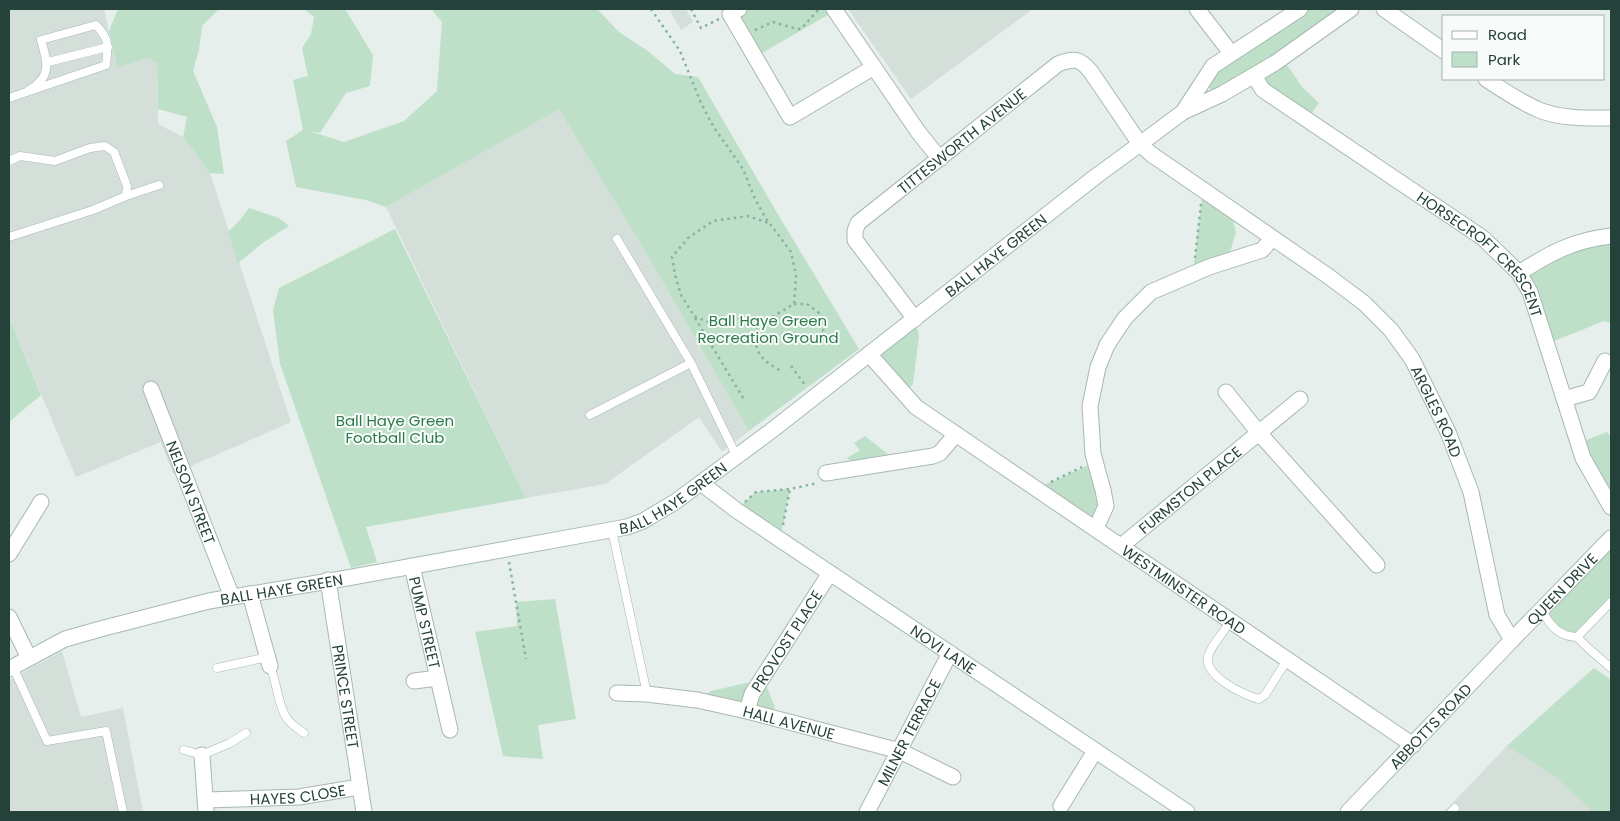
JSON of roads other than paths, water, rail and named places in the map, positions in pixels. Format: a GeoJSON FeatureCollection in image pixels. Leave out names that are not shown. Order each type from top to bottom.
{"type":"FeatureCollection","features":[{"type":"Feature","properties":{"kind":"street"},"geometry":{"type":"LineString","coordinates":[[834,9],[919,133],[940,159]]}},
{"type":"Feature","properties":{"kind":"street"},"geometry":{"type":"LineString","coordinates":[[1197,9],[1231,53]]}},
{"type":"Feature","properties":{"kind":"street"},"geometry":{"type":"LineString","coordinates":[[1183,112],[1213,66],[1300,9]]}},
{"type":"Feature","properties":{"kind":"street"},"geometry":{"type":"LineString","coordinates":[[1183,112],[1222,94],[1254,76],[1351,9]]}},
{"type":"Feature","properties":{"kind":"street"},"geometry":{"type":"LineString","coordinates":[[1384,9],[1442,50]]}},
{"type":"Feature","properties":{"kind":"street"},"geometry":{"type":"LineString","coordinates":[[734,12],[743,37],[790,117],[874,67]]}},
{"type":"Feature","properties":{"kind":"street","name":"TITTESWORTH AVENUE"},"geometry":{"type":"LineString","coordinates":[[915,319],[855,240],[855,231],[858,223],[1058,64],[1072,59],[1084,63],[1140,144]]}},
{"type":"Feature","properties":{"kind":"street"},"geometry":{"type":"LineString","coordinates":[[1206,75],[1207,85],[1213,92],[1222,94]]}},
{"type":"Feature","properties":{"kind":"street","name":"HORSECROFT CRESCENT"},"geometry":{"type":"LineString","coordinates":[[1254,76],[1263,90],[1483,238],[1519,273],[1530,292],[1583,458],[1611,507]]}},
{"type":"Feature","properties":{"kind":"street"},"geometry":{"type":"LineString","coordinates":[[1488,80],[1518,100],[1540,111],[1577,118],[1611,118]]}},
{"type":"Feature","properties":{"kind":"street","name":"BALL HAYE GREEN"},"geometry":{"type":"LineString","coordinates":[[11,668],[65,639],[232,597],[612,530],[643,521],[737,457],[1095,177],[1183,112]]}},
{"type":"Feature","properties":{"kind":"street","name":"ARGLES ROAD"},"geometry":{"type":"LineString","coordinates":[[1140,144],[1151,154],[1364,303],[1391,330],[1412,359],[1448,432],[1471,492],[1497,616],[1512,640]]}},
{"type":"Feature","properties":{"kind":"street"},"geometry":{"type":"LineString","coordinates":[[1519,273],[1556,250],[1577,242],[1611,236]]}},
{"type":"Feature","properties":{"kind":"street"},"geometry":{"type":"LineString","coordinates":[[1096,528],[1106,506],[1092,454],[1090,406],[1098,367],[1107,345],[1125,318],[1151,292],[1194,273],[1262,250],[1272,239]]}},
{"type":"Feature","properties":{"kind":"street","name":"WESTMINSTER ROAD"},"geometry":{"type":"LineString","coordinates":[[869,354],[916,407],[1413,745]]}},
{"type":"Feature","properties":{"kind":"street"},"geometry":{"type":"LineString","coordinates":[[1564,399],[1589,392],[1604,371]]}},
{"type":"Feature","properties":{"kind":"street","name":"NELSON STREET"},"geometry":{"type":"LineString","coordinates":[[151,389],[232,597]]}},
{"type":"Feature","properties":{"kind":"street"},"geometry":{"type":"LineString","coordinates":[[1226,392],[1259,434],[1377,565]]}},
{"type":"Feature","properties":{"kind":"street","name":"FURMSTON PLACE"},"geometry":{"type":"LineString","coordinates":[[1120,546],[1300,399]]}},
{"type":"Feature","properties":{"kind":"street"},"geometry":{"type":"LineString","coordinates":[[826,473],[933,456],[940,453],[956,434]]}},
{"type":"Feature","properties":{"kind":"street","name":"NOVI LANE"},"geometry":{"type":"LineString","coordinates":[[701,483],[736,510],[1187,812]]}},
{"type":"Feature","properties":{"kind":"street"},"geometry":{"type":"LineString","coordinates":[[9,554],[41,502]]}},
{"type":"Feature","properties":{"kind":"street","name":"QUEEN DRIVE"},"geometry":{"type":"LineString","coordinates":[[1512,640],[1611,538]]}},
{"type":"Feature","properties":{"kind":"street","name":"PUMP STREET"},"geometry":{"type":"LineString","coordinates":[[412,566],[450,730]]}},
{"type":"Feature","properties":{"kind":"street","name":"PROVOST PLACE"},"geometry":{"type":"LineString","coordinates":[[747,710],[752,694],[830,573]]}},
{"type":"Feature","properties":{"kind":"street","name":"PRINCE STREET"},"geometry":{"type":"LineString","coordinates":[[328,580],[364,812]]}},
{"type":"Feature","properties":{"kind":"street"},"geometry":{"type":"LineString","coordinates":[[250,594],[269,662]]}},
{"type":"Feature","properties":{"kind":"street"},"geometry":{"type":"LineString","coordinates":[[9,617],[29,658]]}},
{"type":"Feature","properties":{"kind":"street","name":"ABBOTTS ROAD"},"geometry":{"type":"LineString","coordinates":[[1348,812],[1512,640]]}},
{"type":"Feature","properties":{"kind":"street","name":"MILNER TERRACE"},"geometry":{"type":"LineString","coordinates":[[867,812],[950,653]]}},
{"type":"Feature","properties":{"kind":"street","name":"PUMP STREET"},"geometry":{"type":"LineString","coordinates":[[414,681],[438,678]]}},
{"type":"Feature","properties":{"kind":"street","name":"HALL AVENUE"},"geometry":{"type":"LineString","coordinates":[[617,693],[647,694],[697,700],[747,710],[900,751],[953,777]]}},
{"type":"Feature","properties":{"kind":"street"},"geometry":{"type":"LineString","coordinates":[[1061,806],[1095,751]]}},
{"type":"Feature","properties":{"kind":"street","name":"HAYES CLOSE"},"geometry":{"type":"LineString","coordinates":[[202,755],[206,806],[299,797],[359,787]]}},
{"type":"Feature","properties":{"kind":"lane"},"geometry":{"type":"LineString","coordinates":[[9,98],[106,65],[108,47],[105,35],[96,25],[41,40],[48,62],[41,83],[28,91]]}},
{"type":"Feature","properties":{"kind":"lane"},"geometry":{"type":"LineString","coordinates":[[48,62],[108,47]]}},
{"type":"Feature","properties":{"kind":"lane"},"geometry":{"type":"LineString","coordinates":[[9,161],[20,156],[54,161],[90,148],[105,146],[114,152],[127,186],[126,196]]}},
{"type":"Feature","properties":{"kind":"lane"},"geometry":{"type":"LineString","coordinates":[[9,237],[93,210],[158,185]]}},
{"type":"Feature","properties":{"kind":"lane"},"geometry":{"type":"LineString","coordinates":[[617,239],[691,363],[737,457]]}},
{"type":"Feature","properties":{"kind":"lane"},"geometry":{"type":"LineString","coordinates":[[590,416],[691,363]]}},
{"type":"Feature","properties":{"kind":"lane"},"geometry":{"type":"LineString","coordinates":[[612,530],[647,694]]}},
{"type":"Feature","properties":{"kind":"lane"},"geometry":{"type":"LineString","coordinates":[[1577,637],[1611,602]]}},
{"type":"Feature","properties":{"kind":"lane"},"geometry":{"type":"LineString","coordinates":[[1542,610],[1548,622],[1563,635],[1577,637],[1611,668]]}},
{"type":"Feature","properties":{"kind":"lane"},"geometry":{"type":"LineString","coordinates":[[1230,622],[1211,650],[1208,658],[1211,671],[1224,681],[1243,693],[1259,699],[1265,695],[1287,660]]}},
{"type":"Feature","properties":{"kind":"lane"},"geometry":{"type":"LineString","coordinates":[[217,668],[269,662],[276,679],[283,711],[286,717],[304,733]]}},
{"type":"Feature","properties":{"kind":"lane"},"geometry":{"type":"LineString","coordinates":[[11,668],[46,741],[106,731],[123,812]]}},
{"type":"Feature","properties":{"kind":"lane"},"geometry":{"type":"LineString","coordinates":[[184,750],[202,755],[230,743],[246,732]]}},
{"type":"Feature","properties":{"kind":"park label","name":"Ball Haye Green Recreation Ground"},"geometry":{"type":"Point","coordinates":[768,328]}},
{"type":"Feature","properties":{"kind":"park label","name":"Ball Haye Green Football Club"},"geometry":{"type":"Point","coordinates":[395,428]}}]}
